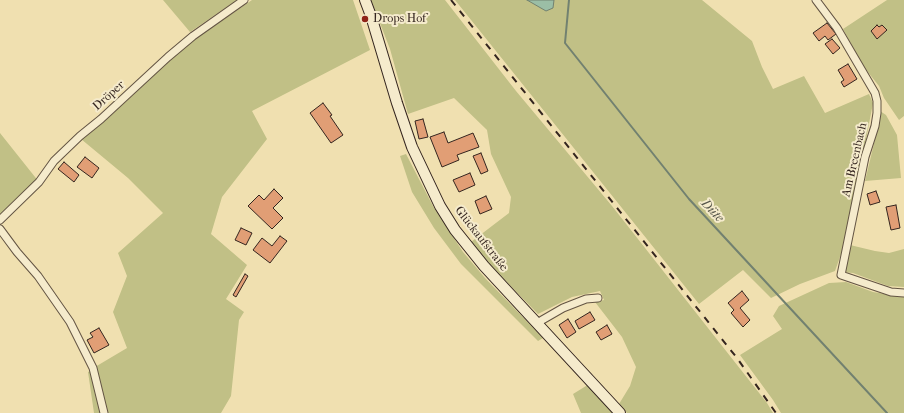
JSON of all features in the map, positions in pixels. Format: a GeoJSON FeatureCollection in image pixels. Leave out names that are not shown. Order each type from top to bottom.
{"type":"FeatureCollection","features":[{"type":"Feature","properties":{"kind":"main road","name":"Glückaufstraße"},"geometry":{"type":"LineString","coordinates":[[365,0],[412,147],[440,206],[455,230],[484,266],[620,413]]}},
{"type":"Feature","properties":{"kind":"street","name":"Dröper"},"geometry":{"type":"LineString","coordinates":[[0,220],[39,182],[54,161],[80,136],[101,119],[192,36],[244,0]]}},
{"type":"Feature","properties":{"kind":"street","name":"Am Breenbach"},"geometry":{"type":"LineString","coordinates":[[816,0],[837,28],[874,93],[877,101],[875,126],[865,157],[841,275],[891,292],[904,293]]}},
{"type":"Feature","properties":{"kind":"street"},"geometry":{"type":"LineString","coordinates":[[0,229],[17,252],[38,276],[70,322],[94,368],[104,413]]}},
{"type":"Feature","properties":{"kind":"street"},"geometry":{"type":"LineString","coordinates":[[537,323],[562,308],[586,299],[598,298]]}},
{"type":"Feature","properties":{"kind":"shaded area"},"geometry":{"type":"Polygon","coordinates":[[[163,0],[237,0],[190,32],[163,0]]]}},
{"type":"Feature","properties":{"kind":"shaded area"},"geometry":{"type":"Polygon","coordinates":[[[252,0],[353,0],[370,50],[252,111],[267,139],[222,197],[211,234],[247,265],[226,299],[244,312],[239,320],[231,396],[221,413],[107,413],[95,367],[127,348],[113,312],[127,276],[118,253],[163,213],[128,178],[81,139],[129,99],[172,58],[198,37],[252,0]]]}},
{"type":"Feature","properties":{"kind":"shaded area"},"geometry":{"type":"Polygon","coordinates":[[[371,0],[445,0],[516,91],[612,206],[767,403],[773,413],[627,413],[619,404],[630,386],[636,367],[622,337],[595,302],[604,300],[600,291],[572,297],[538,314],[488,263],[471,242],[509,213],[511,197],[491,154],[487,130],[454,98],[408,114],[390,49],[371,0]]]}},
{"type":"Feature","properties":{"kind":"shaded area"},"geometry":{"type":"Polygon","coordinates":[[[455,0],[702,0],[752,41],[762,67],[773,89],[804,76],[825,113],[869,94],[873,103],[845,243],[835,271],[800,284],[771,298],[743,270],[699,304],[455,0]]]}},
{"type":"Feature","properties":{"kind":"shaded area"},"geometry":{"type":"Polygon","coordinates":[[[527,0],[554,0],[553,8],[546,11],[527,0]]]}},
{"type":"Feature","properties":{"kind":"shaded area"},"geometry":{"type":"Polygon","coordinates":[[[887,0],[904,0],[904,116],[899,120],[884,98],[879,86],[863,66],[843,29],[887,0]]]}},
{"type":"Feature","properties":{"kind":"shaded area"},"geometry":{"type":"Polygon","coordinates":[[[880,111],[886,115],[897,135],[901,178],[865,181],[878,127],[880,111]]]}},
{"type":"Feature","properties":{"kind":"shaded area"},"geometry":{"type":"Polygon","coordinates":[[[0,133],[39,182],[0,220],[0,133]]]}},
{"type":"Feature","properties":{"kind":"shaded area"},"geometry":{"type":"Polygon","coordinates":[[[406,154],[433,206],[463,252],[485,278],[543,338],[538,341],[461,264],[434,228],[412,192],[400,156],[406,154]]]}},
{"type":"Feature","properties":{"kind":"shaded area"},"geometry":{"type":"Polygon","coordinates":[[[850,245],[889,253],[904,249],[904,287],[888,286],[853,273],[843,272],[850,245]]]}},
{"type":"Feature","properties":{"kind":"shaded area"},"geometry":{"type":"Polygon","coordinates":[[[846,282],[873,292],[904,297],[904,413],[781,413],[740,355],[782,329],[773,316],[779,306],[829,283],[846,282]]]}},
{"type":"Feature","properties":{"kind":"shaded area"},"geometry":{"type":"Polygon","coordinates":[[[92,370],[102,413],[94,413],[88,372],[92,370]]]}},
{"type":"Feature","properties":{"kind":"shaded area"},"geometry":{"type":"Polygon","coordinates":[[[590,380],[620,413],[581,413],[573,394],[586,386],[590,380]]]}},
{"type":"Feature","properties":{"kind":"building"},"geometry":{"type":"Polygon","coordinates":[[[827,23],[836,34],[828,40],[825,36],[819,41],[813,33],[827,23]]]}},
{"type":"Feature","properties":{"kind":"building"},"geometry":{"type":"Polygon","coordinates":[[[877,25],[879,27],[882,25],[887,30],[877,39],[871,31],[877,25]]]}},
{"type":"Feature","properties":{"kind":"building"},"geometry":{"type":"Polygon","coordinates":[[[832,39],[840,48],[833,54],[825,44],[832,39]]]}},
{"type":"Feature","properties":{"kind":"building"},"geometry":{"type":"Polygon","coordinates":[[[848,64],[857,79],[844,87],[841,82],[844,80],[838,70],[848,64]]]}},
{"type":"Feature","properties":{"kind":"building"},"geometry":{"type":"Polygon","coordinates":[[[323,103],[332,115],[330,116],[343,135],[331,143],[310,113],[323,103]]]}},
{"type":"Feature","properties":{"kind":"building"},"geometry":{"type":"Polygon","coordinates":[[[423,119],[428,137],[419,139],[415,121],[423,119]]]}},
{"type":"Feature","properties":{"kind":"building"},"geometry":{"type":"Polygon","coordinates":[[[444,132],[448,143],[473,133],[479,147],[457,155],[459,160],[442,167],[430,137],[444,132]]]}},
{"type":"Feature","properties":{"kind":"building"},"geometry":{"type":"Polygon","coordinates":[[[481,153],[488,171],[481,174],[473,156],[481,153]]]}},
{"type":"Feature","properties":{"kind":"building"},"geometry":{"type":"Polygon","coordinates":[[[85,157],[99,168],[92,178],[77,167],[85,157]]]}},
{"type":"Feature","properties":{"kind":"building"},"geometry":{"type":"Polygon","coordinates":[[[64,162],[79,175],[74,182],[58,169],[64,162]]]}},
{"type":"Feature","properties":{"kind":"building"},"geometry":{"type":"Polygon","coordinates":[[[470,173],[475,185],[459,192],[453,180],[470,173]]]}},
{"type":"Feature","properties":{"kind":"building"},"geometry":{"type":"Polygon","coordinates":[[[274,189],[283,198],[273,208],[283,218],[272,229],[248,206],[259,195],[264,200],[274,189]]]}},
{"type":"Feature","properties":{"kind":"building"},"geometry":{"type":"Polygon","coordinates":[[[876,191],[880,202],[870,205],[867,194],[876,191]]]}},
{"type":"Feature","properties":{"kind":"building"},"geometry":{"type":"Polygon","coordinates":[[[486,196],[492,209],[480,214],[475,201],[486,196]]]}},
{"type":"Feature","properties":{"kind":"building"},"geometry":{"type":"Polygon","coordinates":[[[896,205],[900,228],[891,230],[886,207],[896,205]]]}},
{"type":"Feature","properties":{"kind":"building"},"geometry":{"type":"Polygon","coordinates":[[[241,228],[252,233],[246,245],[235,240],[241,228]]]}},
{"type":"Feature","properties":{"kind":"building"},"geometry":{"type":"Polygon","coordinates":[[[280,236],[287,241],[270,263],[253,250],[262,238],[272,246],[280,236]]]}},
{"type":"Feature","properties":{"kind":"building"},"geometry":{"type":"Polygon","coordinates":[[[245,274],[248,276],[236,297],[233,295],[245,274]]]}},
{"type":"Feature","properties":{"kind":"building"},"geometry":{"type":"Polygon","coordinates":[[[742,291],[749,300],[740,308],[750,320],[743,327],[731,313],[734,310],[728,303],[742,291]]]}},
{"type":"Feature","properties":{"kind":"building"},"geometry":{"type":"Polygon","coordinates":[[[590,312],[595,320],[579,329],[575,321],[590,312]]]}},
{"type":"Feature","properties":{"kind":"building"},"geometry":{"type":"Polygon","coordinates":[[[568,319],[576,332],[567,338],[559,325],[568,319]]]}},
{"type":"Feature","properties":{"kind":"building"},"geometry":{"type":"Polygon","coordinates":[[[607,325],[612,334],[601,340],[596,332],[607,325]]]}},
{"type":"Feature","properties":{"kind":"building"},"geometry":{"type":"Polygon","coordinates":[[[99,328],[109,345],[94,353],[87,340],[93,337],[90,333],[99,328]]]}},
{"type":"Feature","properties":{"kind":"waterway","name":"Düte"},"geometry":{"type":"LineString","coordinates":[[569,0],[565,43],[689,199],[887,413]]}},
{"type":"Feature","properties":{"kind":"railway"},"geometry":{"type":"LineString","coordinates":[[451,0],[737,358],[776,413]]}},
{"type":"Feature","properties":{"kind":"place","name":"Drops Hof"},"geometry":{"type":"Point","coordinates":[365,19]}}]}
